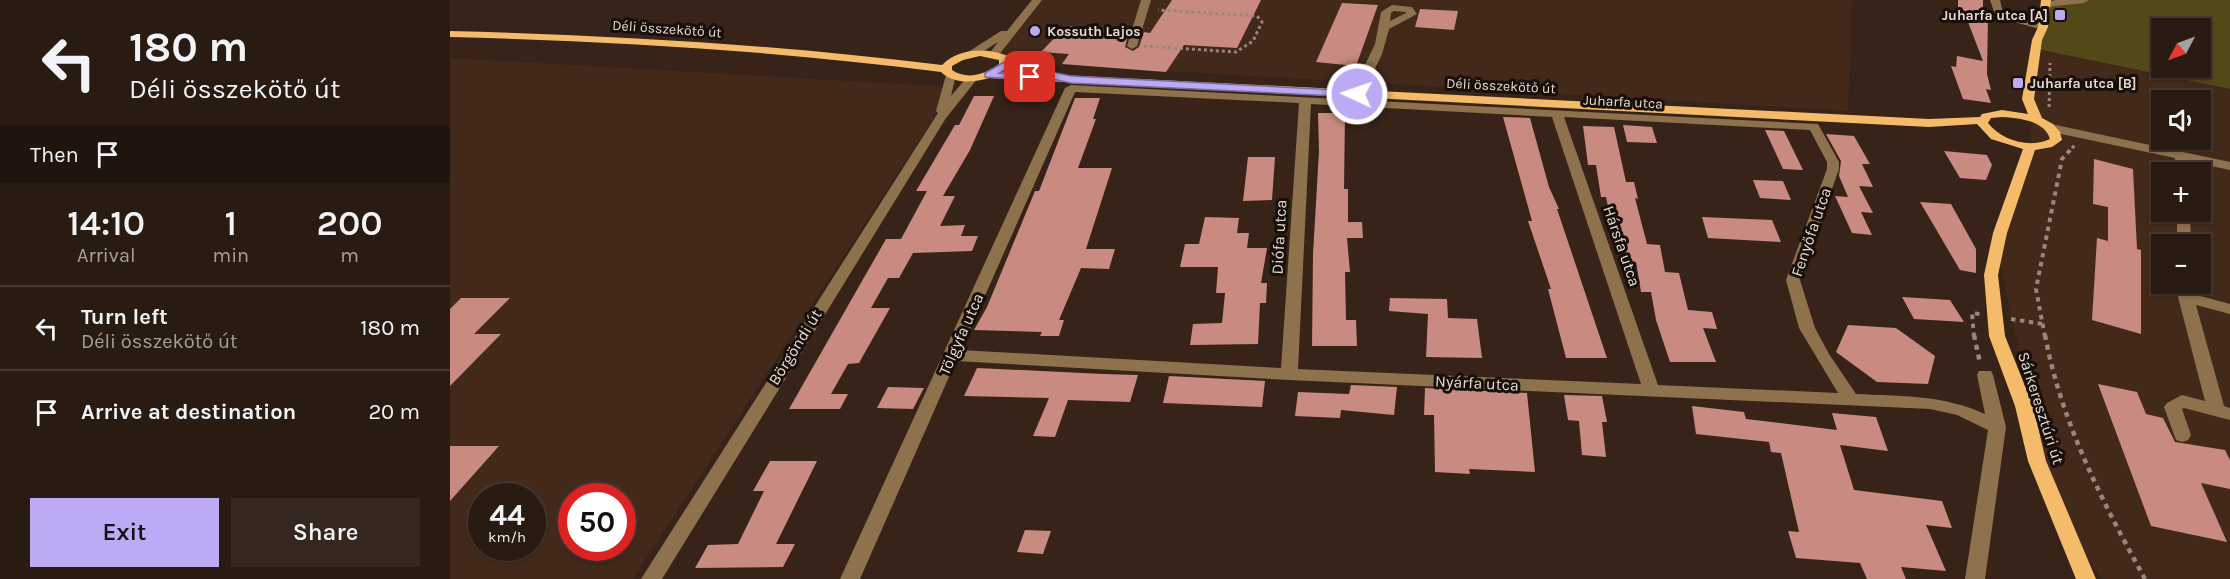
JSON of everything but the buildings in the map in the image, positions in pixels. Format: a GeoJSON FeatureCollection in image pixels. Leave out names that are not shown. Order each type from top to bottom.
{"type":"FeatureCollection","features":[{"type":"Feature","properties":{"kind":"main road"},"geometry":{"type":"LineString","coordinates":[[2037,121],[2028,99],[2037,40],[2043,27],[2046,2]]}},
{"type":"Feature","properties":{"kind":"main road","name":"Déli összekötő út"},"geometry":{"type":"LineString","coordinates":[[450,34],[642,42],[881,60],[955,59],[972,54],[994,54]]}},
{"type":"Feature","properties":{"kind":"main road"},"geometry":{"type":"LineString","coordinates":[[989,75],[1004,65],[1004,58],[994,54]]}},
{"type":"Feature","properties":{"kind":"main road"},"geometry":{"type":"LineString","coordinates":[[949,72],[955,59]]}},
{"type":"Feature","properties":{"kind":"main road","name":"Déli összekötő út"},"geometry":{"type":"LineString","coordinates":[[881,60],[972,78],[989,75],[1071,84],[1357,94],[1929,123],[1989,132],[2013,142],[2031,146]]}},
{"type":"Feature","properties":{"kind":"main road","name":"Déli összekötő út"},"geometry":{"type":"LineString","coordinates":[[1004,65],[1071,84]]}},
{"type":"Feature","properties":{"kind":"main road"},"geometry":{"type":"LineString","coordinates":[[2006,113],[2028,99]]}},
{"type":"Feature","properties":{"kind":"main road"},"geometry":{"type":"LineString","coordinates":[[2006,113],[2037,121],[2053,134],[2047,145],[2031,146]]}},
{"type":"Feature","properties":{"kind":"main road","name":"Déli összekötő út"},"geometry":{"type":"LineString","coordinates":[[1929,123],[1982,120],[1994,114],[2006,113]]}},
{"type":"Feature","properties":{"kind":"main road"},"geometry":{"type":"LineString","coordinates":[[1982,120],[1983,126],[1989,132]]}},
{"type":"Feature","properties":{"kind":"main road"},"geometry":{"type":"LineString","coordinates":[[2013,142],[2020,173]]}},
{"type":"Feature","properties":{"kind":"main road","name":"Sárkeresztúri út"},"geometry":{"type":"LineString","coordinates":[[2031,146],[2000,233],[1990,274],[1997,336],[2024,406],[2043,478],[2086,579]]}},
{"type":"Feature","properties":{"kind":"street"},"geometry":{"type":"LineString","coordinates":[[994,54],[1037,0]]}},
{"type":"Feature","properties":{"kind":"street"},"geometry":{"type":"LineString","coordinates":[[1995,0],[1999,15],[2043,27]]}},
{"type":"Feature","properties":{"kind":"street"},"geometry":{"type":"LineString","coordinates":[[2046,2],[2084,0]]}},
{"type":"Feature","properties":{"kind":"street"},"geometry":{"type":"LineString","coordinates":[[1132,46],[1144,4]]}},
{"type":"Feature","properties":{"kind":"street"},"geometry":{"type":"LineString","coordinates":[[1357,94],[1377,57],[1386,27]]}},
{"type":"Feature","properties":{"kind":"street"},"geometry":{"type":"LineString","coordinates":[[972,54],[1013,28]]}},
{"type":"Feature","properties":{"kind":"street","name":"Börgöndi út"},"geometry":{"type":"LineString","coordinates":[[940,117],[949,72]]}},
{"type":"Feature","properties":{"kind":"street","name":"Börgöndi út"},"geometry":{"type":"LineString","coordinates":[[651,579],[940,117],[972,78]]}},
{"type":"Feature","properties":{"kind":"street","name":"Juharfa utca"},"geometry":{"type":"LineString","coordinates":[[1071,84],[1305,101],[1814,127]]}},
{"type":"Feature","properties":{"kind":"street","name":"Tölgyfa utca"},"geometry":{"type":"LineString","coordinates":[[850,579],[952,355],[1071,84]]}},
{"type":"Feature","properties":{"kind":"street","name":"Diófa utca"},"geometry":{"type":"LineString","coordinates":[[1289,374],[1305,101]]}},
{"type":"Feature","properties":{"kind":"street","name":"Hársfa utca"},"geometry":{"type":"LineString","coordinates":[[1557,113],[1652,391]]}},
{"type":"Feature","properties":{"kind":"street","name":"Fenyőfa utca"},"geometry":{"type":"LineString","coordinates":[[1814,127],[1833,162],[1833,169],[1794,280],[1794,287],[1799,309],[1812,340],[1851,399]]}},
{"type":"Feature","properties":{"kind":"street"},"geometry":{"type":"LineString","coordinates":[[2053,134],[2121,142],[2230,166]]}},
{"type":"Feature","properties":{"kind":"street"},"geometry":{"type":"LineString","coordinates":[[2181,155],[2181,162]]}},
{"type":"Feature","properties":{"kind":"street"},"geometry":{"type":"LineString","coordinates":[[2187,294],[2223,412]]}},
{"type":"Feature","properties":{"kind":"street"},"geometry":{"type":"LineString","coordinates":[[2195,294],[2230,309]]}},
{"type":"Feature","properties":{"kind":"street","name":"Nyárfa utca"},"geometry":{"type":"LineString","coordinates":[[952,355],[1289,374],[1930,403],[1961,410],[1997,427]]}},
{"type":"Feature","properties":{"kind":"street"},"geometry":{"type":"LineString","coordinates":[[1975,579],[1997,427],[1985,375]]}},
{"type":"Feature","properties":{"kind":"street"},"geometry":{"type":"LineString","coordinates":[[2182,435],[2173,407],[2182,401],[2223,412]]}},
{"type":"Feature","properties":{"kind":"path"},"geometry":{"type":"LineString","coordinates":[[1132,46],[1236,52],[1248,48],[1257,38],[1262,22],[1257,16],[1144,4]]}},
{"type":"Feature","properties":{"kind":"path"},"geometry":{"type":"LineString","coordinates":[[2062,159],[2036,289],[2049,358],[2073,434],[2125,543],[2145,579]]}},
{"type":"Feature","properties":{"kind":"shaded area"},"geometry":{"type":"Polygon","coordinates":[[[1041,0],[1852,0],[1848,111],[980,60],[1041,0]]]}},
{"type":"Feature","properties":{"kind":"shaded area"},"geometry":{"type":"Polygon","coordinates":[[[2046,0],[2230,0],[2230,89],[2177,78],[2211,78],[2211,18],[2151,18],[2151,73],[2037,49],[2046,0]]]}},
{"type":"Feature","properties":{"kind":"shaded area"},"geometry":{"type":"Polygon","coordinates":[[[2037,49],[2151,73],[2151,78],[2177,78],[2230,89],[2230,579],[2102,579],[2052,507],[1994,234],[2030,146],[2037,49]]]}},
{"type":"Feature","properties":{"kind":"shaded area"},"geometry":{"type":"Polygon","coordinates":[[[450,58],[954,87],[633,579],[450,579],[450,58]]]}},
{"type":"Feature","properties":{"kind":"place","name":"Juharfa utca [A]"},"geometry":{"type":"Point","coordinates":[2060,15]}},
{"type":"Feature","properties":{"kind":"place","name":"Kossuth Lajos"},"geometry":{"type":"Point","coordinates":[1035,31]}},
{"type":"Feature","properties":{"kind":"place","name":"Juharfa utca [B]"},"geometry":{"type":"Point","coordinates":[2018,83]}},
{"type":"Feature","properties":{"kind":"route"},"geometry":{"type":"LineString","coordinates":[[1030,77],[989,75],[999,71],[1004,65],[1071,80],[1357,94]]}}]}
